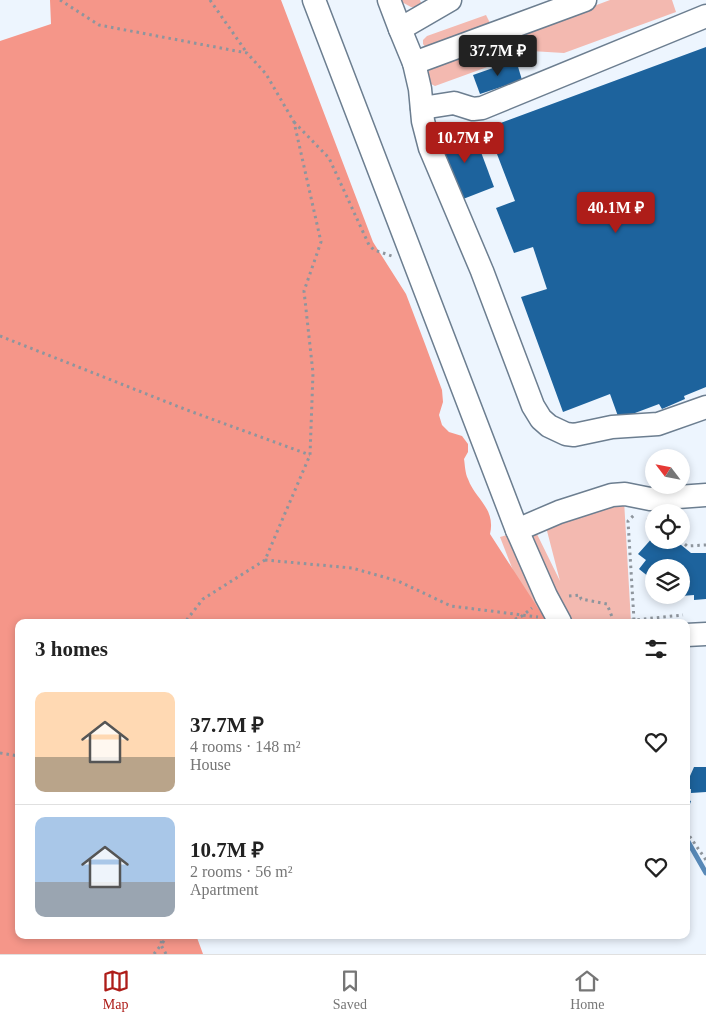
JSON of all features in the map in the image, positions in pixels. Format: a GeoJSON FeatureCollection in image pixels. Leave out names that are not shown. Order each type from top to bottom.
{"type":"FeatureCollection","features":[{"type":"Feature","properties":{"kind":"lane"},"geometry":{"type":"LineString","coordinates":[[314,0],[516,530],[558,619]]}},
{"type":"Feature","properties":{"kind":"lane"},"geometry":{"type":"LineString","coordinates":[[389,0],[414,63],[425,132],[430,148],[482,271],[533,406],[541,419],[558,431],[574,435],[617,426],[658,424],[706,407]]}},
{"type":"Feature","properties":{"kind":"lane"},"geometry":{"type":"LineString","coordinates":[[400,29],[450,0]]}},
{"type":"Feature","properties":{"kind":"lane"},"geometry":{"type":"LineString","coordinates":[[414,63],[585,0]]}},
{"type":"Feature","properties":{"kind":"lane"},"geometry":{"type":"LineString","coordinates":[[422,108],[454,102],[473,109],[482,108],[706,16]]}},
{"type":"Feature","properties":{"kind":"lane"},"geometry":{"type":"LineString","coordinates":[[516,530],[550,515],[612,496],[625,494],[650,499],[706,495]]}},
{"type":"Feature","properties":{"kind":"lane"},"geometry":{"type":"LineString","coordinates":[[690,626],[706,634]]}},
{"type":"Feature","properties":{"kind":"path"},"geometry":{"type":"LineString","coordinates":[[60,0],[99,25],[248,54]]}},
{"type":"Feature","properties":{"kind":"path"},"geometry":{"type":"LineString","coordinates":[[210,0],[248,54],[266,74],[294,122],[330,158],[369,245],[374,250],[393,257],[420,276]]}},
{"type":"Feature","properties":{"kind":"path"},"geometry":{"type":"LineString","coordinates":[[187,619],[203,599],[265,560],[310,455],[313,373],[304,291],[321,242],[294,122]]}},
{"type":"Feature","properties":{"kind":"path"},"geometry":{"type":"LineString","coordinates":[[0,336],[187,410],[310,455]]}},
{"type":"Feature","properties":{"kind":"path"},"geometry":{"type":"LineString","coordinates":[[634,619],[628,520],[638,511]]}},
{"type":"Feature","properties":{"kind":"path"},"geometry":{"type":"LineString","coordinates":[[690,546],[706,545]]}},
{"type":"Feature","properties":{"kind":"path"},"geometry":{"type":"LineString","coordinates":[[265,560],[352,568],[398,581],[451,606],[544,619]]}},
{"type":"Feature","properties":{"kind":"path"},"geometry":{"type":"LineString","coordinates":[[569,596],[580,594],[582,599],[607,604],[613,619]]}},
{"type":"Feature","properties":{"kind":"path"},"geometry":{"type":"LineString","coordinates":[[516,619],[522,616],[546,596]]}},
{"type":"Feature","properties":{"kind":"path"},"geometry":{"type":"LineString","coordinates":[[0,753],[15,755]]}},
{"type":"Feature","properties":{"kind":"path"},"geometry":{"type":"LineString","coordinates":[[690,837],[706,860]]}},
{"type":"Feature","properties":{"kind":"path"},"geometry":{"type":"LineString","coordinates":[[162,939],[161,945],[166,954]]}},
{"type":"Feature","properties":{"kind":"path"},"geometry":{"type":"LineString","coordinates":[[154,954],[165,939]]}},
{"type":"Feature","properties":{"kind":"shaded area"},"geometry":{"type":"Polygon","coordinates":[[[50,0],[281,0],[373,242],[406,294],[425,344],[442,390],[443,402],[439,415],[442,425],[449,432],[462,436],[468,444],[468,452],[464,459],[466,474],[471,486],[488,510],[491,525],[490,534],[545,619],[15,619],[15,939],[197,939],[203,954],[0,954],[0,41],[51,24],[50,0]]]}},
{"type":"Feature","properties":{"kind":"shaded area"},"geometry":{"type":"Polygon","coordinates":[[[398,0],[420,0],[423,8],[411,7],[398,0]]]}},
{"type":"Feature","properties":{"kind":"shaded area"},"geometry":{"type":"Polygon","coordinates":[[[551,0],[561,0],[426,48],[423,44],[423,40],[427,36],[486,15],[490,23],[551,0]]]}},
{"type":"Feature","properties":{"kind":"shaded area"},"geometry":{"type":"Polygon","coordinates":[[[610,0],[672,0],[676,12],[564,53],[531,51],[435,86],[429,83],[427,73],[435,65],[610,0]]]}},
{"type":"Feature","properties":{"kind":"shaded area"},"geometry":{"type":"Polygon","coordinates":[[[624,500],[631,619],[532,619],[500,537],[534,528],[560,581],[546,527],[624,500]]]}},
{"type":"Feature","properties":{"kind":"building"},"geometry":{"type":"Polygon","coordinates":[[[706,47],[706,387],[684,396],[685,399],[662,409],[659,404],[619,419],[610,394],[563,412],[521,297],[547,289],[533,247],[514,253],[496,208],[515,201],[487,128],[706,47]]]}},
{"type":"Feature","properties":{"kind":"building"},"geometry":{"type":"Polygon","coordinates":[[[516,60],[522,80],[480,94],[473,75],[516,60]]]}},
{"type":"Feature","properties":{"kind":"building"},"geometry":{"type":"Polygon","coordinates":[[[472,128],[494,187],[458,201],[436,141],[472,128]]]}},
{"type":"Feature","properties":{"kind":"building"},"geometry":{"type":"Polygon","coordinates":[[[645,546],[645,549],[686,549],[691,553],[706,553],[706,599],[694,600],[694,595],[690,595],[690,559],[645,559],[638,554],[645,546]]]}},
{"type":"Feature","properties":{"kind":"building"},"geometry":{"type":"Polygon","coordinates":[[[645,561],[645,574],[639,569],[645,561]]]}},
{"type":"Feature","properties":{"kind":"building"},"geometry":{"type":"Polygon","coordinates":[[[694,767],[706,767],[706,792],[691,793],[690,776],[694,767]]]}},
{"type":"Feature","properties":{"kind":"waterway"},"geometry":{"type":"LineString","coordinates":[[690,845],[706,873]]}}]}
